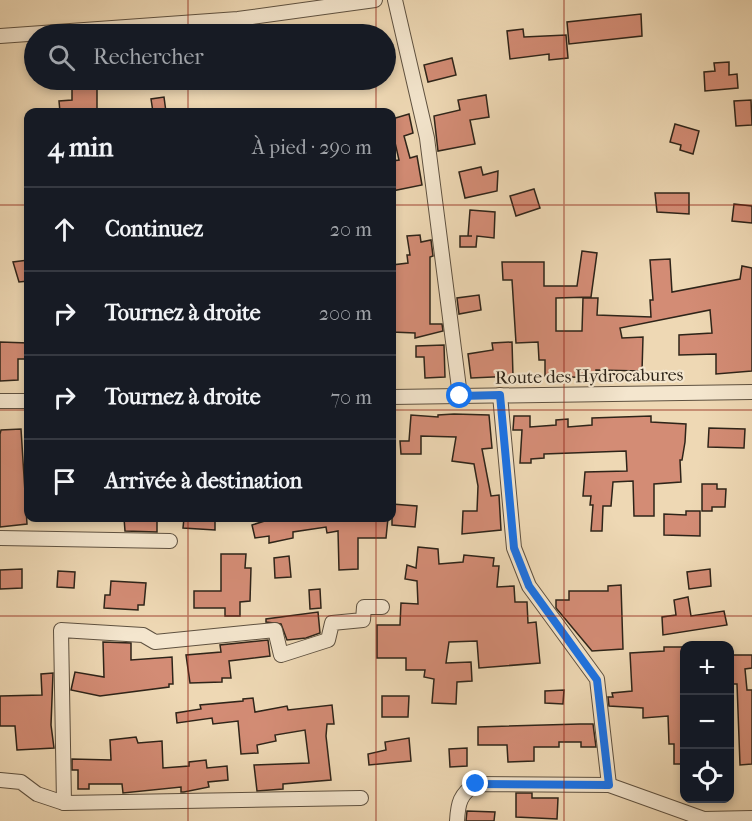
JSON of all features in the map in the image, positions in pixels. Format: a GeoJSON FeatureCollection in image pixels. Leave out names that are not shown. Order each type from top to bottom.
{"type":"FeatureCollection","features":[{"type":"Feature","properties":{"kind":"street"},"geometry":{"type":"LineString","coordinates":[[168,24],[238,19],[375,0]]}},
{"type":"Feature","properties":{"kind":"street"},"geometry":{"type":"LineString","coordinates":[[395,0],[427,138],[460,396]]}},
{"type":"Feature","properties":{"kind":"street"},"geometry":{"type":"LineString","coordinates":[[0,36],[24,34]]}},
{"type":"Feature","properties":{"kind":"street","name":"Route des Hydrocabures"},"geometry":{"type":"LineString","coordinates":[[396,397],[752,392]]}},
{"type":"Feature","properties":{"kind":"street"},"geometry":{"type":"LineString","coordinates":[[500,395],[514,548],[529,586],[597,680],[609,785]]}},
{"type":"Feature","properties":{"kind":"street"},"geometry":{"type":"LineString","coordinates":[[0,401],[24,400]]}},
{"type":"Feature","properties":{"kind":"street"},"geometry":{"type":"LineString","coordinates":[[0,538],[170,541]]}},
{"type":"Feature","properties":{"kind":"street"},"geometry":{"type":"LineString","coordinates":[[64,803],[61,630],[143,635],[155,642],[275,630],[280,656],[328,640],[332,623],[363,620],[364,607],[382,607]]}},
{"type":"Feature","properties":{"kind":"street"},"geometry":{"type":"LineString","coordinates":[[0,780],[21,782],[37,794],[64,803],[360,798]]}},
{"type":"Feature","properties":{"kind":"street"},"geometry":{"type":"LineString","coordinates":[[457,821],[458,803],[462,795],[476,784],[609,785],[704,819],[752,818]]}},
{"type":"Feature","properties":{"kind":"building"},"geometry":{"type":"Polygon","coordinates":[[[641,14],[642,36],[569,44],[567,22],[641,14]]]}},
{"type":"Feature","properties":{"kind":"building"},"geometry":{"type":"Polygon","coordinates":[[[523,29],[524,37],[566,35],[568,58],[549,60],[549,54],[510,59],[507,31],[523,29]]]}},
{"type":"Feature","properties":{"kind":"building"},"geometry":{"type":"Polygon","coordinates":[[[452,58],[456,75],[428,82],[424,65],[452,58]]]}},
{"type":"Feature","properties":{"kind":"building"},"geometry":{"type":"Polygon","coordinates":[[[729,62],[729,75],[737,74],[738,88],[705,91],[704,72],[715,71],[714,63],[729,62]]]}},
{"type":"Feature","properties":{"kind":"building"},"geometry":{"type":"Polygon","coordinates":[[[72,90],[97,90],[97,108],[60,108],[59,101],[72,100],[72,90]]]}},
{"type":"Feature","properties":{"kind":"building"},"geometry":{"type":"Polygon","coordinates":[[[486,95],[489,117],[470,120],[475,144],[438,151],[434,116],[460,110],[458,100],[486,95]]]}},
{"type":"Feature","properties":{"kind":"building"},"geometry":{"type":"Polygon","coordinates":[[[164,97],[165,108],[152,108],[151,99],[164,97]]]}},
{"type":"Feature","properties":{"kind":"building"},"geometry":{"type":"Polygon","coordinates":[[[751,100],[752,125],[736,126],[734,101],[751,100]]]}},
{"type":"Feature","properties":{"kind":"building"},"geometry":{"type":"Polygon","coordinates":[[[409,114],[413,133],[404,136],[410,158],[417,156],[422,185],[396,190],[396,160],[399,160],[396,147],[396,118],[409,114]]]}},
{"type":"Feature","properties":{"kind":"building"},"geometry":{"type":"Polygon","coordinates":[[[675,124],[699,131],[693,154],[680,150],[681,145],[670,142],[675,124]]]}},
{"type":"Feature","properties":{"kind":"building"},"geometry":{"type":"Polygon","coordinates":[[[481,167],[483,175],[498,171],[497,191],[465,198],[459,172],[481,167]]]}},
{"type":"Feature","properties":{"kind":"building"},"geometry":{"type":"Polygon","coordinates":[[[534,189],[540,208],[516,216],[510,196],[534,189]]]}},
{"type":"Feature","properties":{"kind":"building"},"geometry":{"type":"Polygon","coordinates":[[[655,193],[689,193],[689,214],[657,212],[655,193]]]}},
{"type":"Feature","properties":{"kind":"building"},"geometry":{"type":"Polygon","coordinates":[[[734,204],[752,206],[752,223],[732,221],[734,204]]]}},
{"type":"Feature","properties":{"kind":"building"},"geometry":{"type":"Polygon","coordinates":[[[470,210],[495,212],[494,238],[477,236],[476,247],[460,247],[460,236],[468,236],[470,210]]]}},
{"type":"Feature","properties":{"kind":"building"},"geometry":{"type":"Polygon","coordinates":[[[420,235],[421,242],[431,240],[433,256],[430,257],[430,324],[442,324],[443,331],[415,338],[415,333],[396,332],[396,264],[408,263],[407,255],[410,255],[407,236],[420,235]]]}},
{"type":"Feature","properties":{"kind":"building"},"geometry":{"type":"Polygon","coordinates":[[[582,251],[597,253],[591,297],[556,298],[556,331],[582,331],[583,298],[598,298],[597,315],[651,317],[650,300],[653,300],[650,260],[670,259],[672,292],[740,279],[742,266],[752,268],[752,371],[716,374],[716,354],[679,355],[679,335],[712,333],[710,310],[620,328],[622,338],[643,337],[642,371],[596,370],[596,378],[545,376],[545,360],[539,360],[538,342],[516,343],[512,280],[503,280],[502,262],[544,262],[544,286],[577,286],[582,251]]]}},
{"type":"Feature","properties":{"kind":"building"},"geometry":{"type":"Polygon","coordinates":[[[24,261],[24,281],[19,282],[13,262],[24,261]]]}},
{"type":"Feature","properties":{"kind":"building"},"geometry":{"type":"Polygon","coordinates":[[[479,295],[481,310],[459,314],[457,298],[479,295]]]}},
{"type":"Feature","properties":{"kind":"building"},"geometry":{"type":"Polygon","coordinates":[[[0,342],[24,343],[24,359],[18,359],[18,380],[0,381],[0,342]]]}},
{"type":"Feature","properties":{"kind":"building"},"geometry":{"type":"Polygon","coordinates":[[[512,342],[513,376],[471,378],[468,354],[493,350],[492,343],[512,342]]]}},
{"type":"Feature","properties":{"kind":"building"},"geometry":{"type":"Polygon","coordinates":[[[444,345],[445,377],[425,378],[424,357],[416,357],[416,346],[444,345]]]}},
{"type":"Feature","properties":{"kind":"building"},"geometry":{"type":"Polygon","coordinates":[[[411,415],[438,417],[438,415],[489,415],[492,448],[482,449],[491,496],[499,495],[501,530],[462,534],[463,511],[477,511],[478,486],[474,464],[452,461],[456,437],[421,436],[421,454],[401,454],[400,441],[409,441],[411,415]]]}},
{"type":"Feature","properties":{"kind":"building"},"geometry":{"type":"Polygon","coordinates":[[[514,416],[530,416],[530,427],[556,425],[556,420],[568,419],[568,427],[592,425],[592,418],[651,416],[651,422],[686,424],[682,460],[680,460],[681,482],[654,484],[654,516],[634,516],[633,481],[613,482],[611,506],[603,506],[602,531],[591,531],[593,505],[590,505],[591,496],[583,496],[585,472],[627,471],[626,451],[544,454],[544,458],[531,459],[531,463],[520,463],[522,430],[513,430],[514,416]]]}},
{"type":"Feature","properties":{"kind":"building"},"geometry":{"type":"Polygon","coordinates":[[[709,428],[745,429],[744,448],[708,447],[709,428]]]}},
{"type":"Feature","properties":{"kind":"building"},"geometry":{"type":"Polygon","coordinates":[[[21,429],[24,522],[27,524],[0,527],[1,430],[21,429]]]}},
{"type":"Feature","properties":{"kind":"building"},"geometry":{"type":"Polygon","coordinates":[[[702,484],[717,484],[717,489],[726,489],[725,507],[712,507],[712,511],[702,511],[702,484]]]}},
{"type":"Feature","properties":{"kind":"building"},"geometry":{"type":"Polygon","coordinates":[[[396,504],[417,506],[415,527],[392,525],[392,522],[396,522],[396,504]]]}},
{"type":"Feature","properties":{"kind":"building"},"geometry":{"type":"Polygon","coordinates":[[[686,511],[700,511],[700,536],[664,535],[664,514],[686,515],[686,511]]]}},
{"type":"Feature","properties":{"kind":"building"},"geometry":{"type":"Polygon","coordinates":[[[124,522],[157,522],[157,532],[125,531],[124,522]]]}},
{"type":"Feature","properties":{"kind":"building"},"geometry":{"type":"Polygon","coordinates":[[[184,522],[215,522],[215,530],[183,528],[184,522]]]}},
{"type":"Feature","properties":{"kind":"building"},"geometry":{"type":"Polygon","coordinates":[[[261,522],[388,522],[386,538],[358,538],[358,569],[339,570],[338,531],[327,533],[326,527],[293,532],[293,538],[269,543],[269,536],[255,538],[252,525],[261,522]]]}},
{"type":"Feature","properties":{"kind":"building"},"geometry":{"type":"Polygon","coordinates":[[[418,547],[438,549],[439,564],[463,562],[464,555],[494,558],[493,566],[499,566],[497,587],[514,586],[515,602],[527,602],[528,623],[536,622],[540,663],[479,668],[477,641],[449,642],[446,663],[471,662],[472,681],[457,682],[456,704],[432,703],[434,679],[424,677],[425,670],[406,670],[406,658],[377,658],[377,625],[400,625],[401,603],[418,604],[417,581],[405,579],[407,565],[416,568],[418,547]]]}},
{"type":"Feature","properties":{"kind":"building"},"geometry":{"type":"Polygon","coordinates":[[[221,554],[246,554],[245,568],[251,568],[250,601],[240,602],[240,616],[225,616],[225,608],[194,608],[194,591],[221,591],[221,554]]]}},
{"type":"Feature","properties":{"kind":"building"},"geometry":{"type":"Polygon","coordinates":[[[289,556],[291,577],[275,578],[274,558],[289,556]]]}},
{"type":"Feature","properties":{"kind":"building"},"geometry":{"type":"Polygon","coordinates":[[[22,569],[22,588],[0,589],[0,570],[22,569]]]}},
{"type":"Feature","properties":{"kind":"building"},"geometry":{"type":"Polygon","coordinates":[[[710,569],[711,586],[689,589],[687,572],[710,569]]]}},
{"type":"Feature","properties":{"kind":"building"},"geometry":{"type":"Polygon","coordinates":[[[58,571],[75,572],[74,588],[57,587],[58,571]]]}},
{"type":"Feature","properties":{"kind":"building"},"geometry":{"type":"Polygon","coordinates":[[[111,581],[146,583],[144,605],[138,605],[138,610],[104,608],[105,595],[110,595],[111,581]]]}},
{"type":"Feature","properties":{"kind":"building"},"geometry":{"type":"Polygon","coordinates":[[[621,585],[623,649],[592,651],[556,608],[556,600],[569,600],[569,591],[608,591],[608,586],[621,585]]]}},
{"type":"Feature","properties":{"kind":"building"},"geometry":{"type":"Polygon","coordinates":[[[320,589],[321,608],[310,609],[309,590],[320,589]]]}},
{"type":"Feature","properties":{"kind":"building"},"geometry":{"type":"Polygon","coordinates":[[[688,597],[691,616],[724,611],[727,625],[663,635],[662,617],[676,615],[674,600],[688,597]]]}},
{"type":"Feature","properties":{"kind":"building"},"geometry":{"type":"Polygon","coordinates":[[[318,612],[320,633],[306,638],[287,640],[281,624],[266,622],[266,619],[318,612]]]}},
{"type":"Feature","properties":{"kind":"building"},"geometry":{"type":"Polygon","coordinates":[[[268,640],[270,656],[229,661],[231,678],[222,678],[222,682],[190,683],[186,655],[221,652],[220,645],[268,640]]]}},
{"type":"Feature","properties":{"kind":"building"},"geometry":{"type":"Polygon","coordinates":[[[103,642],[131,643],[131,660],[172,657],[173,684],[169,684],[169,687],[100,696],[71,690],[75,672],[104,677],[103,642]]]}},
{"type":"Feature","properties":{"kind":"building"},"geometry":{"type":"Polygon","coordinates":[[[664,647],[680,647],[680,764],[674,764],[674,744],[669,744],[668,716],[643,718],[643,708],[609,706],[608,697],[613,697],[612,693],[632,691],[630,653],[664,651],[664,647]]]}},
{"type":"Feature","properties":{"kind":"building"},"geometry":{"type":"Polygon","coordinates":[[[734,655],[752,655],[752,668],[745,669],[747,690],[752,690],[752,764],[740,765],[737,684],[734,684],[734,655]]]}},
{"type":"Feature","properties":{"kind":"building"},"geometry":{"type":"Polygon","coordinates":[[[53,673],[51,725],[54,748],[17,750],[15,726],[0,726],[0,696],[42,695],[41,674],[53,673]]]}},
{"type":"Feature","properties":{"kind":"building"},"geometry":{"type":"Polygon","coordinates":[[[564,690],[563,704],[545,703],[545,691],[564,690]]]}},
{"type":"Feature","properties":{"kind":"building"},"geometry":{"type":"Polygon","coordinates":[[[382,696],[409,696],[408,717],[382,717],[382,696]]]}},
{"type":"Feature","properties":{"kind":"building"},"geometry":{"type":"Polygon","coordinates":[[[253,698],[255,712],[287,706],[288,710],[332,705],[334,724],[327,724],[326,736],[331,780],[283,784],[283,789],[257,791],[254,765],[309,763],[305,730],[275,735],[276,741],[257,745],[258,753],[241,754],[238,721],[213,724],[212,718],[177,723],[176,713],[201,709],[200,705],[253,698]]]}},
{"type":"Feature","properties":{"kind":"building"},"geometry":{"type":"Polygon","coordinates":[[[593,724],[596,747],[581,747],[581,742],[559,742],[559,747],[534,747],[534,761],[508,762],[507,745],[478,745],[478,727],[593,724]]]}},
{"type":"Feature","properties":{"kind":"building"},"geometry":{"type":"Polygon","coordinates":[[[136,737],[138,743],[162,741],[163,768],[189,766],[189,762],[206,760],[207,768],[227,766],[228,780],[208,782],[209,787],[184,792],[181,792],[181,787],[123,793],[122,784],[89,784],[89,789],[78,789],[78,770],[72,770],[72,759],[111,760],[110,740],[136,737]]]}},
{"type":"Feature","properties":{"kind":"building"},"geometry":{"type":"Polygon","coordinates":[[[409,738],[411,761],[369,765],[368,754],[386,750],[385,742],[409,738]]]}},
{"type":"Feature","properties":{"kind":"building"},"geometry":{"type":"Polygon","coordinates":[[[467,748],[467,766],[450,767],[449,749],[467,748]]]}},
{"type":"Feature","properties":{"kind":"building"},"geometry":{"type":"Polygon","coordinates":[[[516,793],[532,793],[532,798],[558,798],[557,819],[516,817],[516,793]]]}},
{"type":"Feature","properties":{"kind":"building"},"geometry":{"type":"Polygon","coordinates":[[[467,811],[495,812],[494,821],[466,821],[467,811]]]}},
{"type":"Feature","properties":{"kind":"route"},"geometry":{"type":"LineString","coordinates":[[460,396],[500,395],[514,548],[529,586],[581,654],[597,680],[609,785],[476,784]]}}]}
